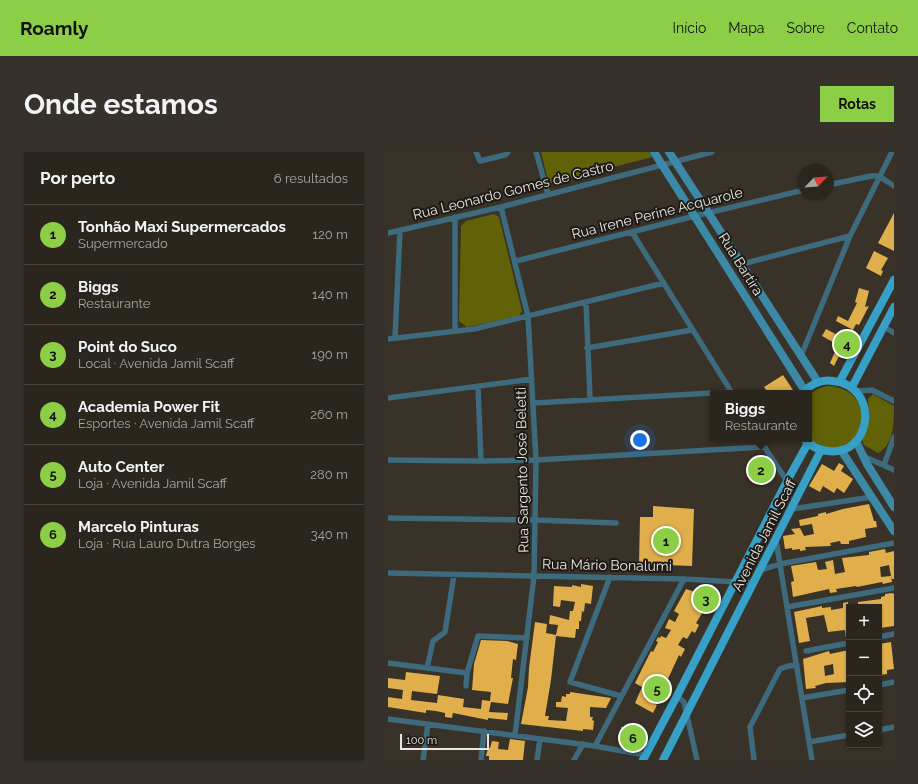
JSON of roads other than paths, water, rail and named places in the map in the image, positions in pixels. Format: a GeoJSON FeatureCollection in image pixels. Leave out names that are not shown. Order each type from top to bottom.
{"type":"FeatureCollection","features":[{"type":"Feature","properties":{"kind":"main road"},"geometry":{"type":"LineString","coordinates":[[840,381],[894,280]]}},
{"type":"Feature","properties":{"kind":"main road"},"geometry":{"type":"LineString","coordinates":[[854,389],[894,307]]}},
{"type":"Feature","properties":{"kind":"main road"},"geometry":{"type":"LineString","coordinates":[[807,390],[818,382],[829,380],[840,381],[854,389],[865,407],[866,419],[863,431],[856,441],[841,450],[821,450],[808,442]]}},
{"type":"Feature","properties":{"kind":"main road","name":"Avenida Jamil Scaff"},"geometry":{"type":"LineString","coordinates":[[644,757],[677,696],[806,442]]}},
{"type":"Feature","properties":{"kind":"main road","name":"Avenida Jamil Scaff"},"geometry":{"type":"LineString","coordinates":[[664,760],[821,450]]}},
{"type":"Feature","properties":{"kind":"street"},"geometry":{"type":"LineString","coordinates":[[476,152],[480,161],[505,155],[508,152]]}},
{"type":"Feature","properties":{"kind":"street"},"geometry":{"type":"LineString","coordinates":[[536,152],[548,194]]}},
{"type":"Feature","properties":{"kind":"street","name":"Rua Bartira"},"geometry":{"type":"LineString","coordinates":[[654,152],[803,390]]}},
{"type":"Feature","properties":{"kind":"street","name":"Rua Bartira"},"geometry":{"type":"LineString","coordinates":[[669,152],[818,382]]}},
{"type":"Feature","properties":{"kind":"street"},"geometry":{"type":"LineString","coordinates":[[686,152],[689,158]]}},
{"type":"Feature","properties":{"kind":"street","name":"Rua Leonardo Gomes de Castro"},"geometry":{"type":"LineString","coordinates":[[388,233],[501,207],[712,152]]}},
{"type":"Feature","properties":{"kind":"street"},"geometry":{"type":"LineString","coordinates":[[801,356],[850,236],[892,152]]}},
{"type":"Feature","properties":{"kind":"street"},"geometry":{"type":"LineString","coordinates":[[834,184],[859,178],[879,176],[894,186]]}},
{"type":"Feature","properties":{"kind":"street","name":"Rua Irene Perine Acquarole"},"geometry":{"type":"LineString","coordinates":[[516,261],[708,212],[798,191]]}},
{"type":"Feature","properties":{"kind":"street","name":"Rua Sargento José Beletti"},"geometry":{"type":"LineString","coordinates":[[501,207],[516,261],[528,316],[534,402],[536,460],[534,576],[515,735]]}},
{"type":"Feature","properties":{"kind":"street"},"geometry":{"type":"LineString","coordinates":[[455,217],[455,331]]}},
{"type":"Feature","properties":{"kind":"street"},"geometry":{"type":"LineString","coordinates":[[395,338],[400,230]]}},
{"type":"Feature","properties":{"kind":"street"},"geometry":{"type":"LineString","coordinates":[[632,232],[730,390]]}},
{"type":"Feature","properties":{"kind":"street"},"geometry":{"type":"LineString","coordinates":[[742,264],[850,236]]}},
{"type":"Feature","properties":{"kind":"street"},"geometry":{"type":"LineString","coordinates":[[388,339],[474,329],[664,283]]}},
{"type":"Feature","properties":{"kind":"street"},"geometry":{"type":"LineString","coordinates":[[586,302],[590,398]]}},
{"type":"Feature","properties":{"kind":"street"},"geometry":{"type":"LineString","coordinates":[[884,327],[894,333]]}},
{"type":"Feature","properties":{"kind":"street"},"geometry":{"type":"LineString","coordinates":[[587,348],[692,330]]}},
{"type":"Feature","properties":{"kind":"street"},"geometry":{"type":"LineString","coordinates":[[388,398],[532,379]]}},
{"type":"Feature","properties":{"kind":"street"},"geometry":{"type":"LineString","coordinates":[[478,386],[481,461]]}},
{"type":"Feature","properties":{"kind":"street"},"geometry":{"type":"LineString","coordinates":[[854,389],[872,390],[894,401]]}},
{"type":"Feature","properties":{"kind":"street"},"geometry":{"type":"LineString","coordinates":[[534,402],[710,393]]}},
{"type":"Feature","properties":{"kind":"street"},"geometry":{"type":"LineString","coordinates":[[884,465],[894,437]]}},
{"type":"Feature","properties":{"kind":"street"},"geometry":{"type":"LineString","coordinates":[[856,441],[863,456],[894,507]]}},
{"type":"Feature","properties":{"kind":"street"},"geometry":{"type":"LineString","coordinates":[[761,442],[787,481]]}},
{"type":"Feature","properties":{"kind":"street"},"geometry":{"type":"LineString","coordinates":[[388,460],[536,460],[764,447]]}},
{"type":"Feature","properties":{"kind":"street"},"geometry":{"type":"LineString","coordinates":[[841,450],[894,531]]}},
{"type":"Feature","properties":{"kind":"street"},"geometry":{"type":"LineString","coordinates":[[863,456],[894,470]]}},
{"type":"Feature","properties":{"kind":"street"},"geometry":{"type":"LineString","coordinates":[[792,509],[872,497]]}},
{"type":"Feature","properties":{"kind":"street"},"geometry":{"type":"LineString","coordinates":[[388,518],[535,520],[616,523]]}},
{"type":"Feature","properties":{"kind":"street"},"geometry":{"type":"LineString","coordinates":[[776,540],[812,760]]}},
{"type":"Feature","properties":{"kind":"street"},"geometry":{"type":"LineString","coordinates":[[761,570],[780,564],[894,543]]}},
{"type":"Feature","properties":{"kind":"street","name":"Rua Mário Bonalumi"},"geometry":{"type":"LineString","coordinates":[[388,573],[684,579],[754,583]]}},
{"type":"Feature","properties":{"kind":"street"},"geometry":{"type":"LineString","coordinates":[[427,668],[433,640],[445,632],[454,575]]}},
{"type":"Feature","properties":{"kind":"street"},"geometry":{"type":"LineString","coordinates":[[610,577],[570,682],[622,696]]}},
{"type":"Feature","properties":{"kind":"street"},"geometry":{"type":"LineString","coordinates":[[595,746],[684,579]]}},
{"type":"Feature","properties":{"kind":"street"},"geometry":{"type":"LineString","coordinates":[[787,607],[894,588]]}},
{"type":"Feature","properties":{"kind":"street"},"geometry":{"type":"LineString","coordinates":[[882,636],[894,634]]}},
{"type":"Feature","properties":{"kind":"street"},"geometry":{"type":"LineString","coordinates":[[466,686],[467,673],[478,636],[527,638]]}},
{"type":"Feature","properties":{"kind":"street"},"geometry":{"type":"LineString","coordinates":[[806,651],[846,644]]}},
{"type":"Feature","properties":{"kind":"street"},"geometry":{"type":"LineString","coordinates":[[388,663],[467,673]]}},
{"type":"Feature","properties":{"kind":"street"},"geometry":{"type":"LineString","coordinates":[[754,760],[750,728],[780,669],[797,665]]}},
{"type":"Feature","properties":{"kind":"street"},"geometry":{"type":"LineString","coordinates":[[882,684],[894,682]]}},
{"type":"Feature","properties":{"kind":"street"},"geometry":{"type":"LineString","coordinates":[[802,698],[846,691]]}},
{"type":"Feature","properties":{"kind":"street"},"geometry":{"type":"LineString","coordinates":[[677,696],[684,702],[697,760]]}},
{"type":"Feature","properties":{"kind":"street"},"geometry":{"type":"LineString","coordinates":[[388,719],[582,744],[644,757]]}},
{"type":"Feature","properties":{"kind":"street"},"geometry":{"type":"LineString","coordinates":[[423,760],[428,724]]}},
{"type":"Feature","properties":{"kind":"street"},"geometry":{"type":"LineString","coordinates":[[882,729],[894,727]]}},
{"type":"Feature","properties":{"kind":"street"},"geometry":{"type":"LineString","coordinates":[[481,760],[484,731]]}},
{"type":"Feature","properties":{"kind":"street"},"geometry":{"type":"LineString","coordinates":[[809,742],[846,736]]}},
{"type":"Feature","properties":{"kind":"street"},"geometry":{"type":"LineString","coordinates":[[537,760],[540,739]]}},
{"type":"Feature","properties":{"kind":"street"},"geometry":{"type":"LineString","coordinates":[[574,760],[582,744]]}},
{"type":"Feature","properties":{"kind":"place","name":"Academia Power Fit"},"geometry":{"type":"Point","coordinates":[847,344]}},
{"type":"Feature","properties":{"kind":"place","name":"Biggs"},"geometry":{"type":"Point","coordinates":[761,470]}},
{"type":"Feature","properties":{"kind":"place","name":"Tonhão Maxi Supermercados"},"geometry":{"type":"Point","coordinates":[666,541]}},
{"type":"Feature","properties":{"kind":"place","name":"Point do Suco"},"geometry":{"type":"Point","coordinates":[706,599]}},
{"type":"Feature","properties":{"kind":"place","name":"Auto Center"},"geometry":{"type":"Point","coordinates":[657,689]}},
{"type":"Feature","properties":{"kind":"place","name":"Marcelo Pinturas"},"geometry":{"type":"Point","coordinates":[633,738]}}]}
